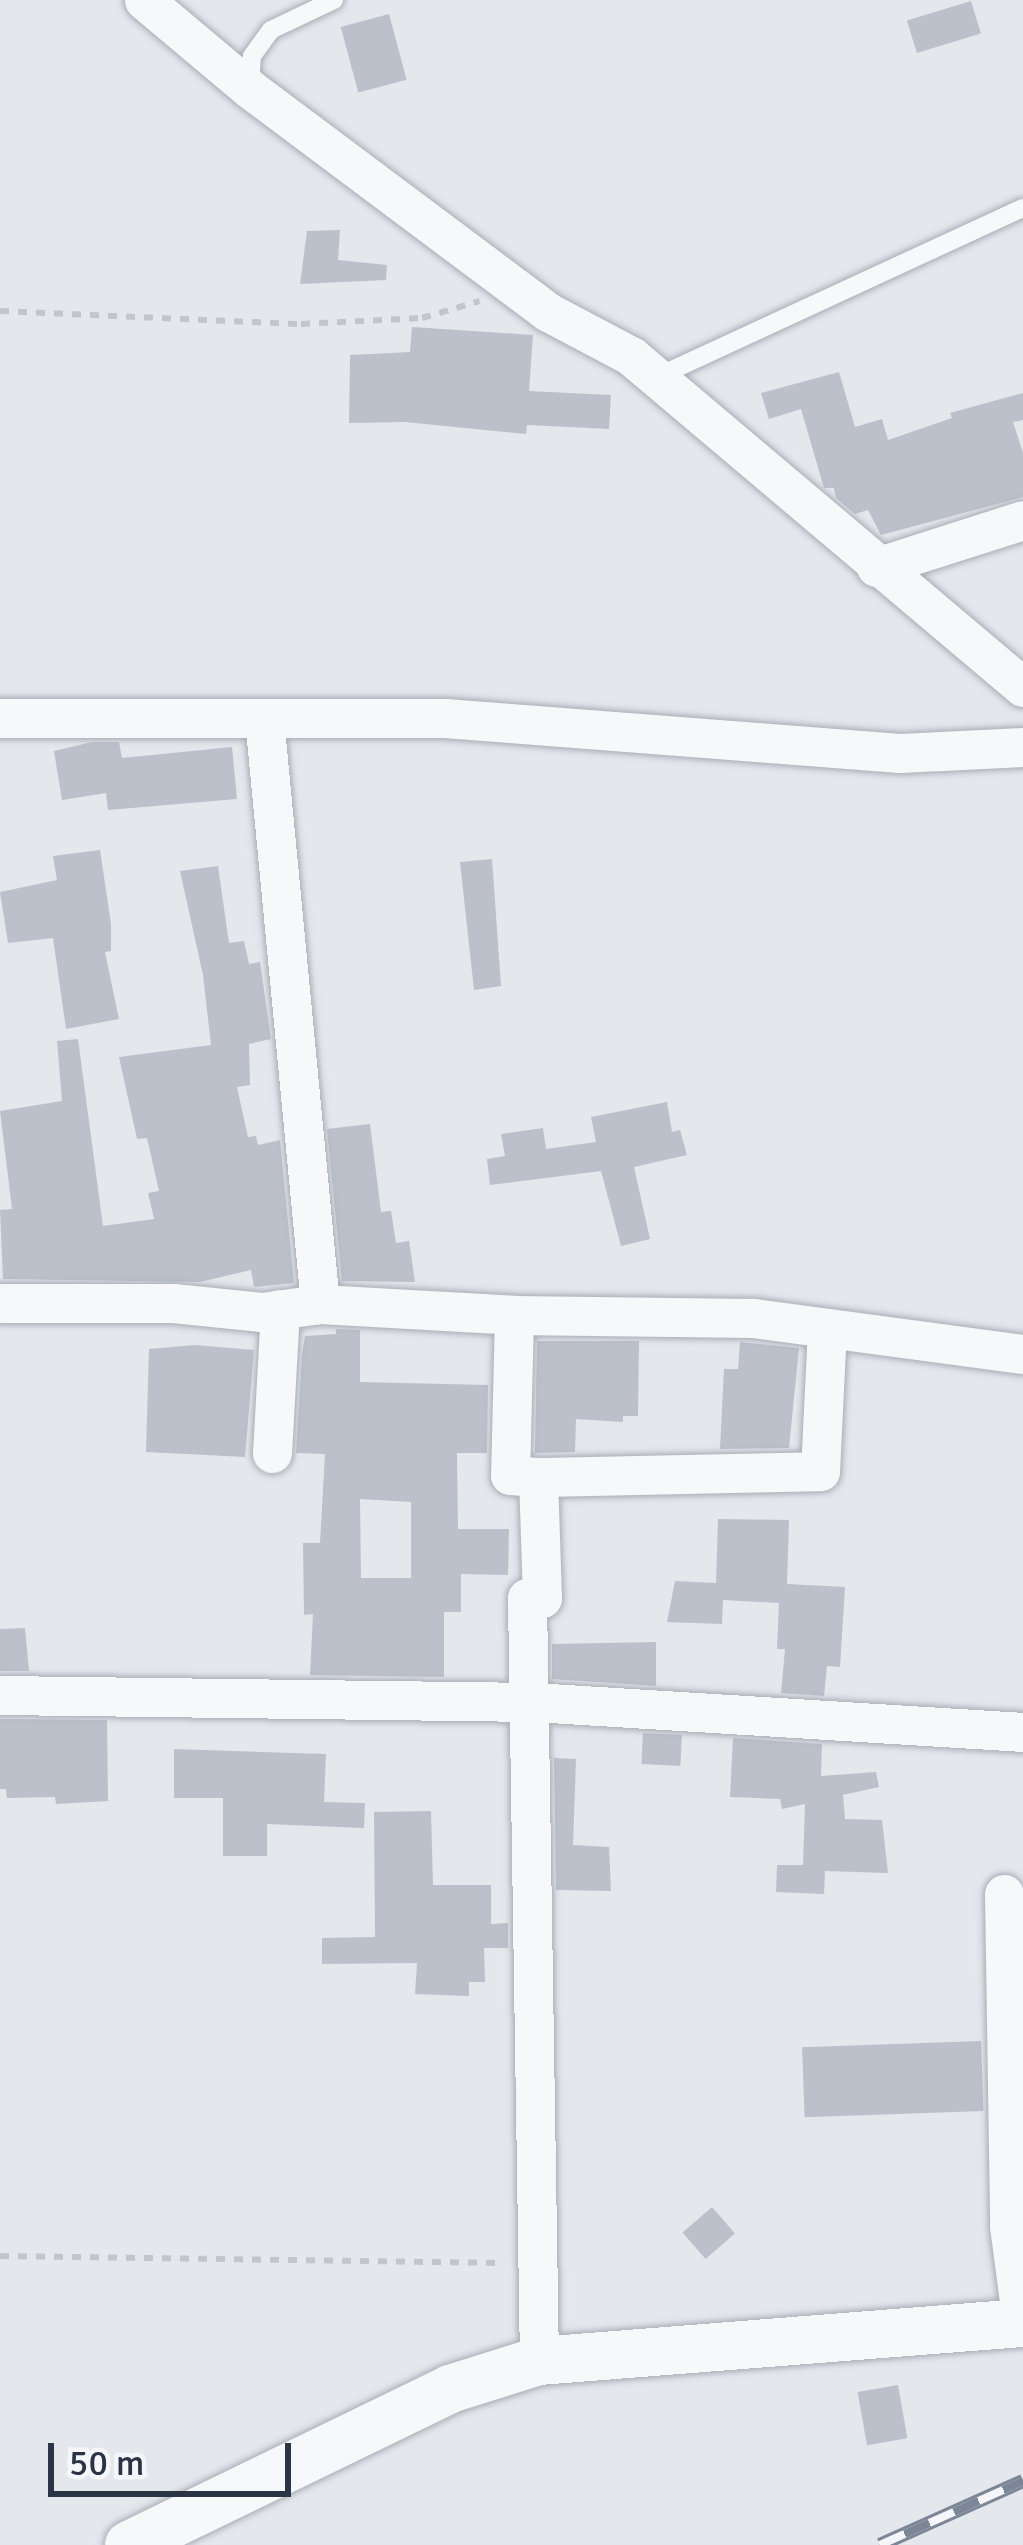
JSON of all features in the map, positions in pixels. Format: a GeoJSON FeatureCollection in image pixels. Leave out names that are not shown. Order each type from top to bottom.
{"type":"FeatureCollection","features":[{"type":"Feature","properties":{"kind":"street"},"geometry":{"type":"LineString","coordinates":[[144,0],[250,89],[520,290],[657,377],[1023,687]]}},
{"type":"Feature","properties":{"kind":"street"},"geometry":{"type":"LineString","coordinates":[[876,567],[1023,520]]}},
{"type":"Feature","properties":{"kind":"street"},"geometry":{"type":"LineString","coordinates":[[0,718],[530,721],[900,753],[1023,748]]}},
{"type":"Feature","properties":{"kind":"street"},"geometry":{"type":"LineString","coordinates":[[264,718],[320,1304]]}},
{"type":"Feature","properties":{"kind":"street"},"geometry":{"type":"LineString","coordinates":[[0,1304],[280,1309],[320,1304],[514,1315],[753,1318],[1023,1354]]}},
{"type":"Feature","properties":{"kind":"street"},"geometry":{"type":"LineString","coordinates":[[272,1454],[280,1309]]}},
{"type":"Feature","properties":{"kind":"street"},"geometry":{"type":"LineString","coordinates":[[514,1315],[510,1475],[538,1478],[820,1472],[827,1328]]}},
{"type":"Feature","properties":{"kind":"street"},"geometry":{"type":"LineString","coordinates":[[538,1478],[542,1598],[527,1598],[533,1702],[539,2361]]}},
{"type":"Feature","properties":{"kind":"street"},"geometry":{"type":"LineString","coordinates":[[0,1695],[533,1702],[1023,1732]]}},
{"type":"Feature","properties":{"kind":"street"},"geometry":{"type":"LineString","coordinates":[[129,2545],[450,2389],[539,2361],[1023,2323],[1010,2226],[1004,1894]]}},
{"type":"Feature","properties":{"kind":"lane"},"geometry":{"type":"LineString","coordinates":[[250,89],[252,56],[271,30],[334,0]]}},
{"type":"Feature","properties":{"kind":"lane"},"geometry":{"type":"LineString","coordinates":[[657,377],[1023,208]]}},
{"type":"Feature","properties":{"kind":"path"},"geometry":{"type":"LineString","coordinates":[[0,311],[301,324],[422,318],[520,290]]}},
{"type":"Feature","properties":{"kind":"path"},"geometry":{"type":"LineString","coordinates":[[0,2256],[504,2263],[539,2282]]}},
{"type":"Feature","properties":{"kind":"building"},"geometry":{"type":"Polygon","coordinates":[[[971,1],[981,34],[917,53],[907,21],[971,1]]]}},
{"type":"Feature","properties":{"kind":"building"},"geometry":{"type":"Polygon","coordinates":[[[389,14],[407,80],[358,93],[341,27],[389,14]]]}},
{"type":"Feature","properties":{"kind":"building"},"geometry":{"type":"Polygon","coordinates":[[[340,230],[338,260],[387,265],[386,280],[300,284],[307,231],[340,230]]]}},
{"type":"Feature","properties":{"kind":"building"},"geometry":{"type":"Polygon","coordinates":[[[412,327],[533,335],[529,391],[611,395],[609,429],[527,425],[526,434],[405,422],[349,423],[350,355],[410,352],[412,327]]]}},
{"type":"Feature","properties":{"kind":"building"},"geometry":{"type":"Polygon","coordinates":[[[839,372],[855,427],[882,419],[888,440],[952,418],[950,413],[1023,393],[1023,420],[1013,422],[1023,453],[1023,497],[881,535],[868,510],[855,514],[836,498],[834,488],[824,488],[801,409],[769,419],[761,393],[839,372]]]}},
{"type":"Feature","properties":{"kind":"building"},"geometry":{"type":"Polygon","coordinates":[[[92,742],[119,742],[122,758],[232,747],[237,799],[108,810],[106,793],[62,800],[54,751],[92,742]]]}},
{"type":"Feature","properties":{"kind":"building"},"geometry":{"type":"Polygon","coordinates":[[[100,850],[111,924],[111,951],[105,952],[119,1019],[66,1029],[53,938],[8,943],[0,892],[57,880],[53,856],[100,850]]]}},
{"type":"Feature","properties":{"kind":"building"},"geometry":{"type":"Polygon","coordinates":[[[492,859],[501,986],[474,990],[460,862],[492,859]]]}},
{"type":"Feature","properties":{"kind":"building"},"geometry":{"type":"Polygon","coordinates":[[[218,866],[229,943],[244,941],[249,964],[260,962],[271,1039],[249,1044],[250,1085],[237,1087],[248,1137],[256,1136],[258,1145],[280,1140],[294,1283],[254,1287],[251,1270],[200,1282],[3,1279],[0,1210],[12,1209],[0,1111],[62,1101],[57,1041],[78,1039],[103,1226],[154,1219],[148,1193],[159,1191],[147,1138],[137,1139],[119,1057],[211,1045],[203,975],[180,871],[218,866]]]}},
{"type":"Feature","properties":{"kind":"building"},"geometry":{"type":"Polygon","coordinates":[[[667,1102],[672,1132],[680,1130],[687,1155],[634,1167],[650,1239],[621,1246],[601,1171],[490,1185],[487,1159],[505,1156],[501,1134],[543,1128],[546,1149],[596,1142],[591,1117],[667,1102]]]}},
{"type":"Feature","properties":{"kind":"building"},"geometry":{"type":"Polygon","coordinates":[[[370,1124],[381,1212],[391,1211],[396,1243],[409,1241],[415,1282],[342,1281],[327,1129],[370,1124]]]}},
{"type":"Feature","properties":{"kind":"building"},"geometry":{"type":"Polygon","coordinates":[[[336,1329],[360,1330],[360,1382],[488,1385],[487,1453],[457,1453],[458,1529],[509,1529],[508,1575],[461,1574],[461,1612],[444,1612],[444,1677],[310,1675],[313,1614],[304,1615],[303,1543],[320,1543],[325,1454],[296,1453],[302,1354],[305,1336],[336,1334],[336,1329]],[[360,1499],[361,1578],[411,1578],[411,1502],[360,1499]]]}},
{"type":"Feature","properties":{"kind":"building"},"geometry":{"type":"Polygon","coordinates":[[[537,1341],[639,1341],[638,1416],[623,1416],[623,1422],[576,1419],[575,1452],[535,1453],[537,1341]]]}},
{"type":"Feature","properties":{"kind":"building"},"geometry":{"type":"Polygon","coordinates":[[[740,1342],[799,1348],[789,1448],[720,1449],[724,1369],[738,1369],[740,1342]]]}},
{"type":"Feature","properties":{"kind":"building"},"geometry":{"type":"Polygon","coordinates":[[[195,1345],[254,1350],[245,1457],[146,1452],[149,1349],[195,1345]]]}},
{"type":"Feature","properties":{"kind":"building"},"geometry":{"type":"Polygon","coordinates":[[[718,1519],[789,1520],[787,1584],[845,1587],[840,1667],[827,1666],[824,1696],[781,1693],[785,1649],[777,1649],[779,1603],[723,1600],[722,1624],[667,1622],[675,1581],[716,1583],[718,1519]]]}},
{"type":"Feature","properties":{"kind":"building"},"geometry":{"type":"Polygon","coordinates":[[[25,1628],[29,1671],[0,1671],[0,1629],[25,1628]]]}},
{"type":"Feature","properties":{"kind":"building"},"geometry":{"type":"Polygon","coordinates":[[[656,1642],[656,1686],[552,1679],[552,1644],[656,1642]]]}},
{"type":"Feature","properties":{"kind":"building"},"geometry":{"type":"Polygon","coordinates":[[[0,1719],[107,1720],[108,1801],[56,1804],[55,1797],[7,1798],[6,1789],[0,1789],[0,1719]]]}},
{"type":"Feature","properties":{"kind":"building"},"geometry":{"type":"Polygon","coordinates":[[[643,1733],[682,1735],[680,1766],[641,1764],[643,1733]]]}},
{"type":"Feature","properties":{"kind":"building"},"geometry":{"type":"Polygon","coordinates":[[[733,1738],[822,1744],[821,1776],[876,1772],[879,1787],[843,1795],[845,1819],[882,1820],[888,1873],[825,1871],[824,1894],[776,1892],[777,1865],[803,1865],[805,1804],[782,1809],[780,1799],[730,1797],[733,1738]]]}},
{"type":"Feature","properties":{"kind":"building"},"geometry":{"type":"Polygon","coordinates":[[[174,1749],[326,1754],[324,1802],[365,1803],[364,1828],[267,1824],[267,1856],[223,1856],[223,1798],[174,1798],[174,1749]]]}},
{"type":"Feature","properties":{"kind":"building"},"geometry":{"type":"Polygon","coordinates":[[[554,1758],[576,1759],[573,1845],[609,1847],[611,1891],[556,1890],[554,1758]]]}},
{"type":"Feature","properties":{"kind":"building"},"geometry":{"type":"Polygon","coordinates":[[[431,1811],[433,1885],[491,1885],[491,1924],[508,1923],[508,1948],[484,1948],[485,1982],[469,1982],[469,1996],[415,1994],[417,1963],[322,1964],[322,1938],[375,1937],[374,1812],[431,1811]]]}},
{"type":"Feature","properties":{"kind":"building"},"geometry":{"type":"Polygon","coordinates":[[[981,2041],[983,2111],[805,2117],[802,2047],[981,2041]]]}},
{"type":"Feature","properties":{"kind":"building"},"geometry":{"type":"Polygon","coordinates":[[[712,2207],[735,2233],[706,2259],[683,2233],[712,2207]]]}},
{"type":"Feature","properties":{"kind":"building"},"geometry":{"type":"Polygon","coordinates":[[[898,2385],[907,2438],[867,2445],[858,2392],[898,2385]]]}},
{"type":"Feature","properties":{"kind":"railway"},"geometry":{"type":"LineString","coordinates":[[880,2545],[1023,2481]]}}]}
